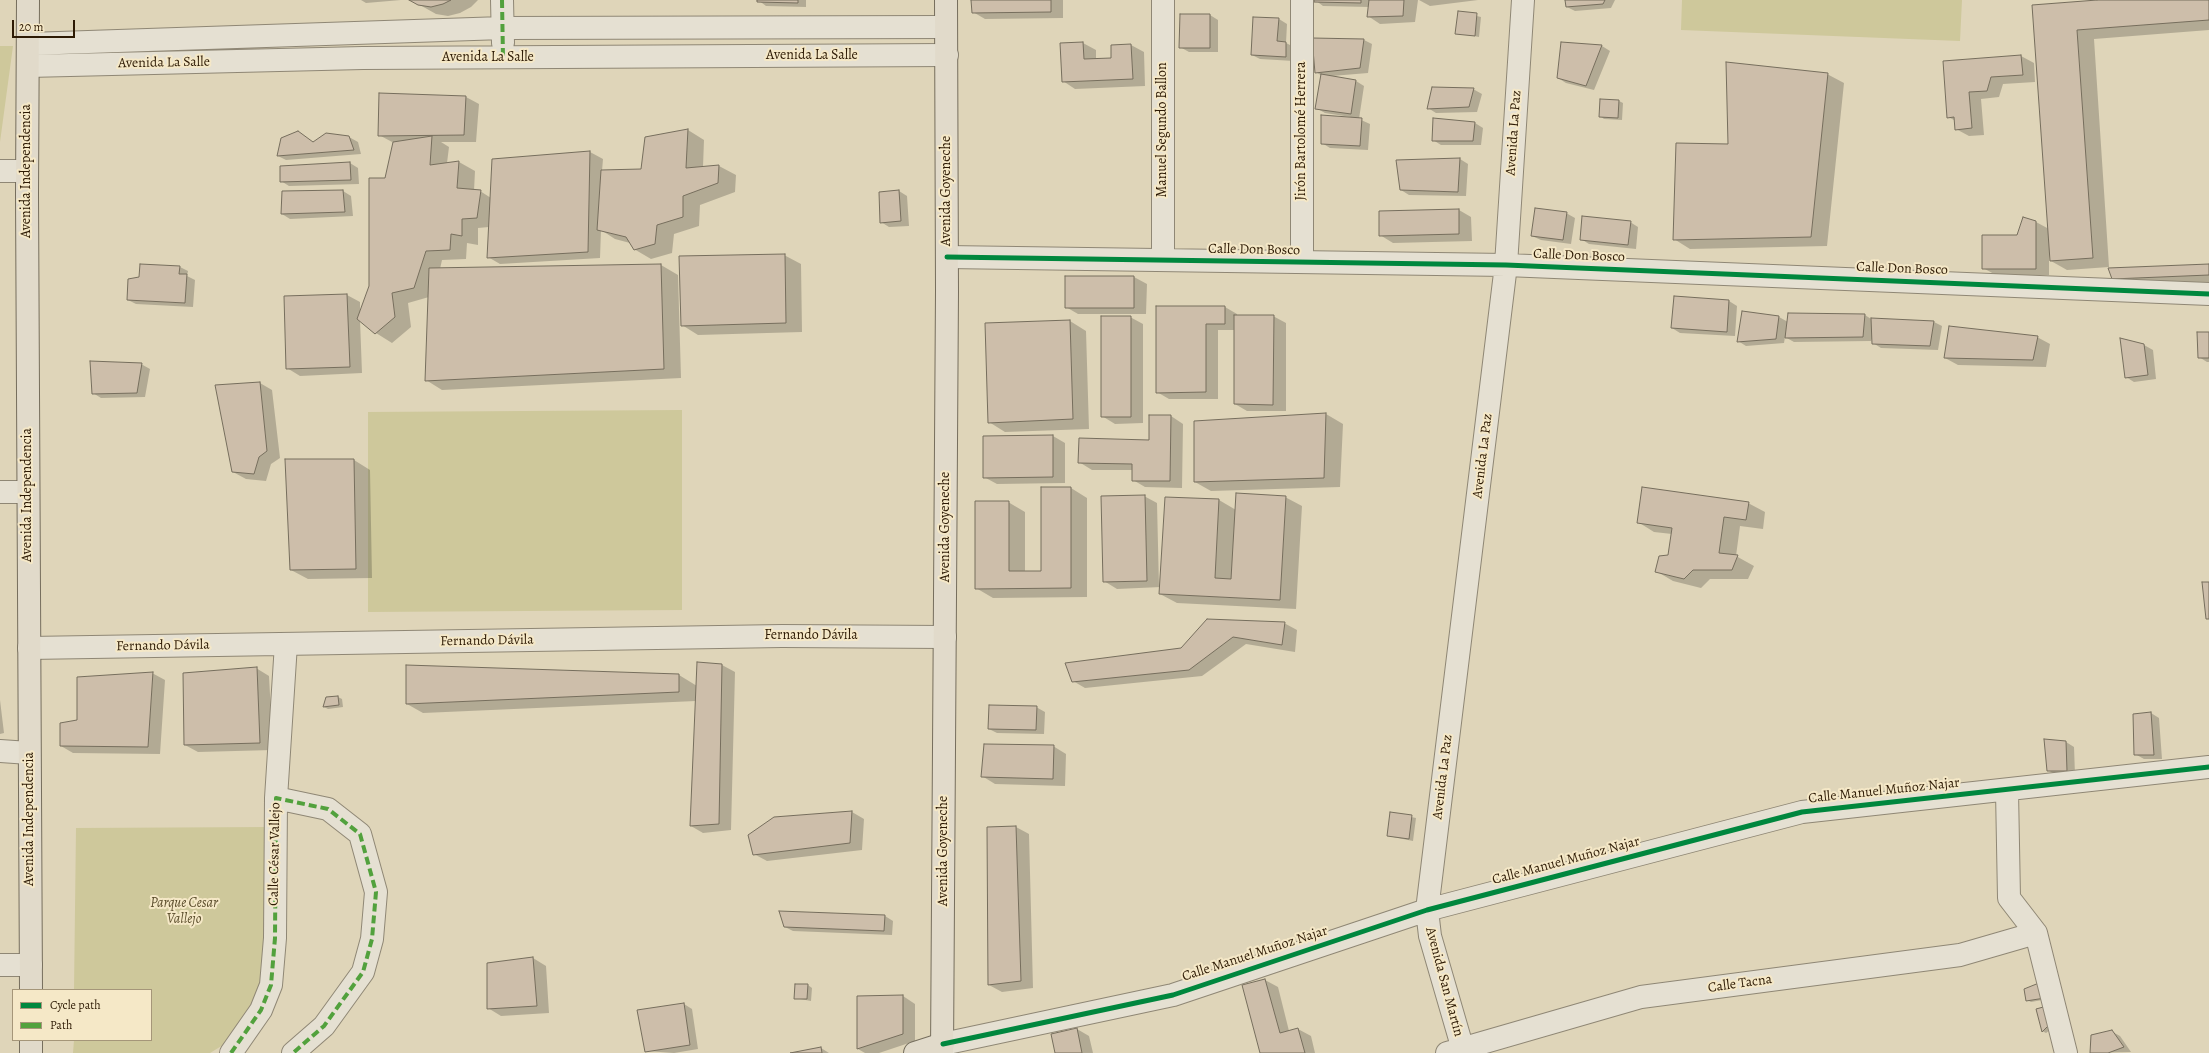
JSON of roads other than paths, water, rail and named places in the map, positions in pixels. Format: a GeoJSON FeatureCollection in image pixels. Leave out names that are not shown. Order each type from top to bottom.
{"type":"FeatureCollection","features":[{"type":"Feature","properties":{"kind":"main road","name":"Avenida Independencia"},"geometry":{"type":"LineString","coordinates":[[28,0],[29,44],[27,171],[31,989]]}},
{"type":"Feature","properties":{"kind":"main road","name":"Avenida Goyeneche"},"geometry":{"type":"LineString","coordinates":[[943,1049],[946,638],[946,0]]}},
{"type":"Feature","properties":{"kind":"main road"},"geometry":{"type":"LineString","coordinates":[[31,1041],[31,1053]]}},
{"type":"Feature","properties":{"kind":"main road","name":"Calle Manuel Muñoz Najar"},"geometry":{"type":"LineString","coordinates":[[915,1053],[943,1049]]}},
{"type":"Feature","properties":{"kind":"street"},"geometry":{"type":"LineString","coordinates":[[502,0],[503,58]]}},
{"type":"Feature","properties":{"kind":"street","name":"Manuel Segundo Ballon"},"geometry":{"type":"LineString","coordinates":[[1162,0],[1163,260]]}},
{"type":"Feature","properties":{"kind":"street","name":"Jirón Bartolomé Herrera"},"geometry":{"type":"LineString","coordinates":[[1302,0],[1302,262]]}},
{"type":"Feature","properties":{"kind":"street","name":"Avenida La Paz"},"geometry":{"type":"LineString","coordinates":[[1427,910],[1506,265],[1523,0]]}},
{"type":"Feature","properties":{"kind":"street","name":"Avenida La Salle"},"geometry":{"type":"LineString","coordinates":[[29,44],[503,28],[946,27]]}},
{"type":"Feature","properties":{"kind":"street"},"geometry":{"type":"LineString","coordinates":[[181,39],[182,62]]}},
{"type":"Feature","properties":{"kind":"street","name":"Avenida La Salle"},"geometry":{"type":"LineString","coordinates":[[28,66],[182,62],[503,58],[947,55]]}},
{"type":"Feature","properties":{"kind":"street"},"geometry":{"type":"LineString","coordinates":[[0,171],[27,171]]}},
{"type":"Feature","properties":{"kind":"street","name":"Calle Don Bosco"},"geometry":{"type":"LineString","coordinates":[[947,257],[1506,265],[2209,294]]}},
{"type":"Feature","properties":{"kind":"street"},"geometry":{"type":"LineString","coordinates":[[0,492],[28,492]]}},
{"type":"Feature","properties":{"kind":"street","name":"Fernando Dávila"},"geometry":{"type":"LineString","coordinates":[[29,648],[782,636],[946,638]]}},
{"type":"Feature","properties":{"kind":"street","name":"Calle César Vallejo"},"geometry":{"type":"LineString","coordinates":[[231,1053],[261,1010],[271,985],[275,938],[276,798],[286,644]]}},
{"type":"Feature","properties":{"kind":"street"},"geometry":{"type":"LineString","coordinates":[[0,751],[30,753]]}},
{"type":"Feature","properties":{"kind":"street","name":"Calle Manuel Muñoz Najar"},"geometry":{"type":"LineString","coordinates":[[943,1049],[1173,994],[1427,910],[1802,812],[2007,791],[2209,767]]}},
{"type":"Feature","properties":{"kind":"street"},"geometry":{"type":"LineString","coordinates":[[2007,791],[2009,898],[2036,933],[2066,1053]]}},
{"type":"Feature","properties":{"kind":"street"},"geometry":{"type":"LineString","coordinates":[[276,798],[328,809],[360,834],[376,892],[372,939],[363,972],[324,1026],[293,1053]]}},
{"type":"Feature","properties":{"kind":"street","name":"Avenida San Martín"},"geometry":{"type":"LineString","coordinates":[[1427,910],[1430,936],[1458,1051]]}},
{"type":"Feature","properties":{"kind":"street","name":"Calle Tacna"},"geometry":{"type":"LineString","coordinates":[[1458,1051],[1641,997],[1960,955],[2036,933]]}},
{"type":"Feature","properties":{"kind":"street"},"geometry":{"type":"LineString","coordinates":[[0,965],[31,965]]}},
{"type":"Feature","properties":{"kind":"park label","name":"Parque Cesar Vallejo"},"geometry":{"type":"Point","coordinates":[184,912]}}]}
